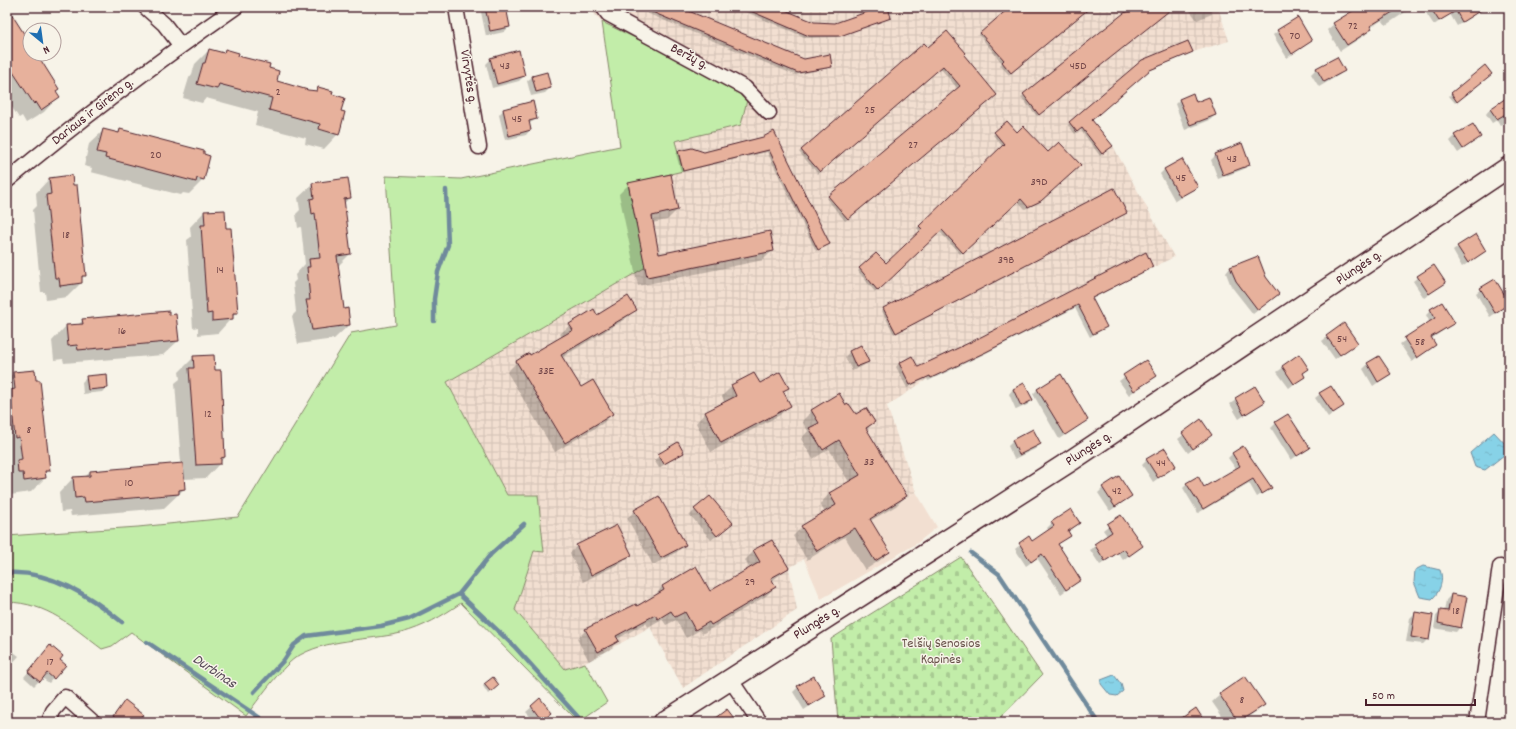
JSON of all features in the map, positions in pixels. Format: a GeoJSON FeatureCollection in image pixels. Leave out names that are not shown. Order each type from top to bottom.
{"type":"FeatureCollection","features":[{"type":"Feature","properties":{"kind":"main road","name":"Plungės g."},"geometry":{"type":"LineString","coordinates":[[664,722],[1072,460],[1509,167]]}},
{"type":"Feature","properties":{"kind":"street"},"geometry":{"type":"LineString","coordinates":[[145,7],[164,24],[181,46],[236,7]]}},
{"type":"Feature","properties":{"kind":"street","name":"Virvytės g."},"geometry":{"type":"LineString","coordinates":[[456,7],[479,147]]}},
{"type":"Feature","properties":{"kind":"street","name":"Beržų g."},"geometry":{"type":"LineString","coordinates":[[603,7],[608,14],[745,88],[769,113]]}},
{"type":"Feature","properties":{"kind":"street","name":"Dariaus ir Girėno g."},"geometry":{"type":"LineString","coordinates":[[7,181],[65,133],[181,46]]}},
{"type":"Feature","properties":{"kind":"street"},"geometry":{"type":"LineString","coordinates":[[1477,722],[1500,566]]}},
{"type":"Feature","properties":{"kind":"street"},"geometry":{"type":"LineString","coordinates":[[730,679],[759,722]]}},
{"type":"Feature","properties":{"kind":"street"},"geometry":{"type":"LineString","coordinates":[[49,722],[53,711],[65,697],[93,722]]}},
{"type":"Feature","properties":{"kind":"shaded area"},"geometry":{"type":"Polygon","coordinates":[[[588,7],[1218,7],[1229,41],[1193,52],[1150,70],[1092,120],[1113,146],[1174,257],[986,352],[926,380],[887,406],[916,492],[789,568],[797,610],[683,688],[650,627],[585,663],[565,669],[515,610],[534,551],[544,552],[538,495],[507,495],[447,382],[645,267],[628,183],[675,141],[723,80],[602,22],[588,7]]]}},
{"type":"Feature","properties":{"kind":"shaded area"},"geometry":{"type":"Polygon","coordinates":[[[916,492],[937,527],[916,544],[821,599],[804,559],[916,492]]]}},
{"type":"Feature","properties":{"kind":"green space"},"geometry":{"type":"Polygon","coordinates":[[[602,22],[723,80],[747,100],[741,125],[675,141],[683,171],[628,184],[646,267],[447,382],[507,495],[538,495],[544,552],[534,551],[515,610],[565,669],[585,663],[607,702],[578,722],[461,603],[432,621],[409,631],[388,636],[333,643],[295,658],[269,685],[246,716],[131,632],[112,646],[102,649],[69,624],[47,611],[22,603],[7,602],[7,536],[138,527],[238,517],[351,333],[396,325],[386,176],[461,179],[620,146],[602,22]]]}},
{"type":"Feature","properties":{"kind":"green space","name":"Telšių Senosios Kapinės"},"geometry":{"type":"Polygon","coordinates":[[[961,557],[1042,675],[996,722],[838,722],[831,639],[961,557]]]}},
{"type":"Feature","properties":{"kind":"water"},"geometry":{"type":"Polygon","coordinates":[[[1494,432],[1509,448],[1509,451],[1485,470],[1475,467],[1470,453],[1494,432]]]}},
{"type":"Feature","properties":{"kind":"water"},"geometry":{"type":"Polygon","coordinates":[[[1423,566],[1440,570],[1442,578],[1440,586],[1432,599],[1420,597],[1414,582],[1415,570],[1423,566]]]}},
{"type":"Feature","properties":{"kind":"water"},"geometry":{"type":"Polygon","coordinates":[[[1114,675],[1121,684],[1123,691],[1117,696],[1110,695],[1101,684],[1101,680],[1114,675]]]}},
{"type":"Feature","properties":{"kind":"building"},"geometry":{"type":"Polygon","coordinates":[[[7,7],[22,30],[22,62],[42,62],[59,89],[56,91],[60,97],[41,110],[36,102],[34,104],[7,63],[7,7]]]}},
{"type":"Feature","properties":{"kind":"building"},"geometry":{"type":"Polygon","coordinates":[[[485,7],[506,7],[510,27],[490,31],[485,7]]]}},
{"type":"Feature","properties":{"kind":"building"},"geometry":{"type":"Polygon","coordinates":[[[640,7],[679,7],[804,59],[830,54],[832,67],[798,73],[640,7]]]}},
{"type":"Feature","properties":{"kind":"building"},"geometry":{"type":"Polygon","coordinates":[[[741,7],[778,7],[814,22],[835,23],[881,7],[888,7],[891,18],[840,36],[809,36],[741,7]]]}},
{"type":"Feature","properties":{"kind":"building"},"geometry":{"type":"Polygon","coordinates":[[[1010,7],[1091,7],[1011,73],[1002,62],[1004,60],[980,33],[1010,7]]]}},
{"type":"Feature","properties":{"kind":"building"},"geometry":{"type":"Polygon","coordinates":[[[1143,7],[1174,7],[1039,115],[1023,94],[1124,13],[1143,7]]]}},
{"type":"Feature","properties":{"kind":"building"},"geometry":{"type":"Polygon","coordinates":[[[1359,7],[1401,7],[1370,26],[1372,29],[1347,45],[1333,23],[1359,7]]]}},
{"type":"Feature","properties":{"kind":"building"},"geometry":{"type":"Polygon","coordinates":[[[1430,7],[1486,7],[1462,22],[1456,11],[1439,21],[1430,7]]]}},
{"type":"Feature","properties":{"kind":"building"},"geometry":{"type":"Polygon","coordinates":[[[1298,17],[1312,41],[1292,54],[1277,30],[1298,17]]]}},
{"type":"Feature","properties":{"kind":"building"},"geometry":{"type":"Polygon","coordinates":[[[947,31],[966,53],[964,55],[997,95],[848,219],[828,196],[960,86],[943,66],[820,172],[801,150],[924,43],[928,47],[947,31]]]}},
{"type":"Feature","properties":{"kind":"building"},"geometry":{"type":"Polygon","coordinates":[[[1188,41],[1193,52],[1150,70],[1092,120],[1113,146],[1102,154],[1082,128],[1077,132],[1069,122],[1142,60],[1188,41]]]}},
{"type":"Feature","properties":{"kind":"building"},"geometry":{"type":"Polygon","coordinates":[[[209,49],[224,53],[225,49],[239,53],[238,56],[270,64],[269,68],[279,71],[277,81],[308,90],[317,91],[318,87],[333,91],[332,94],[345,98],[341,111],[345,112],[339,135],[319,129],[320,124],[269,110],[272,98],[219,84],[217,89],[197,84],[209,49]]]}},
{"type":"Feature","properties":{"kind":"building"},"geometry":{"type":"Polygon","coordinates":[[[519,50],[525,76],[497,84],[490,58],[519,50]]]}},
{"type":"Feature","properties":{"kind":"building"},"geometry":{"type":"Polygon","coordinates":[[[1337,57],[1345,71],[1324,82],[1316,68],[1337,57]]]}},
{"type":"Feature","properties":{"kind":"building"},"geometry":{"type":"Polygon","coordinates":[[[1485,65],[1492,74],[1457,102],[1451,93],[1485,65]]]}},
{"type":"Feature","properties":{"kind":"building"},"geometry":{"type":"Polygon","coordinates":[[[547,72],[551,88],[536,92],[532,76],[547,72]]]}},
{"type":"Feature","properties":{"kind":"building"},"geometry":{"type":"Polygon","coordinates":[[[1193,93],[1196,102],[1209,97],[1216,115],[1190,125],[1179,99],[1193,93]]]}},
{"type":"Feature","properties":{"kind":"building"},"geometry":{"type":"Polygon","coordinates":[[[1509,96],[1509,112],[1497,119],[1490,109],[1509,96]]]}},
{"type":"Feature","properties":{"kind":"building"},"geometry":{"type":"Polygon","coordinates":[[[533,101],[537,119],[529,121],[531,130],[509,136],[503,109],[533,101]]]}},
{"type":"Feature","properties":{"kind":"building"},"geometry":{"type":"Polygon","coordinates":[[[1007,121],[1017,132],[1023,126],[1048,152],[1059,142],[1081,165],[1041,201],[1028,207],[1021,199],[963,253],[942,230],[878,291],[859,268],[876,253],[886,263],[922,229],[919,226],[1004,144],[994,132],[1007,121]]]}},
{"type":"Feature","properties":{"kind":"building"},"geometry":{"type":"Polygon","coordinates":[[[1473,124],[1481,137],[1463,149],[1454,135],[1473,124]]]}},
{"type":"Feature","properties":{"kind":"building"},"geometry":{"type":"Polygon","coordinates":[[[103,129],[119,133],[120,129],[204,151],[204,154],[210,156],[204,180],[197,178],[196,182],[105,158],[106,154],[97,152],[103,129]]]}},
{"type":"Feature","properties":{"kind":"building"},"geometry":{"type":"Polygon","coordinates":[[[774,131],[830,244],[818,250],[769,150],[683,171],[678,151],[692,148],[704,152],[763,137],[774,131]]]}},
{"type":"Feature","properties":{"kind":"building"},"geometry":{"type":"Polygon","coordinates":[[[1242,143],[1250,165],[1223,175],[1215,154],[1242,143]]]}},
{"type":"Feature","properties":{"kind":"building"},"geometry":{"type":"Polygon","coordinates":[[[1182,159],[1198,187],[1180,197],[1164,169],[1182,159]]]}},
{"type":"Feature","properties":{"kind":"building"},"geometry":{"type":"Polygon","coordinates":[[[671,174],[678,210],[652,216],[659,254],[770,231],[774,251],[647,277],[628,183],[671,174]]]}},
{"type":"Feature","properties":{"kind":"building"},"geometry":{"type":"Polygon","coordinates":[[[72,175],[73,185],[77,185],[86,276],[82,276],[82,283],[60,286],[59,278],[55,278],[46,195],[51,194],[49,178],[72,175]]]}},
{"type":"Feature","properties":{"kind":"building"},"geometry":{"type":"Polygon","coordinates":[[[348,178],[351,198],[344,199],[351,254],[337,256],[344,309],[348,308],[350,325],[312,330],[306,300],[310,300],[307,267],[310,267],[309,259],[320,258],[315,213],[312,214],[310,199],[314,198],[312,183],[348,178]]]}},
{"type":"Feature","properties":{"kind":"building"},"geometry":{"type":"Polygon","coordinates":[[[1114,188],[1127,213],[896,333],[883,308],[1114,188]]]}},
{"type":"Feature","properties":{"kind":"building"},"geometry":{"type":"Polygon","coordinates":[[[225,210],[226,228],[231,228],[238,313],[233,313],[233,319],[212,321],[212,313],[207,314],[201,225],[205,225],[204,211],[225,210]]]}},
{"type":"Feature","properties":{"kind":"building"},"geometry":{"type":"Polygon","coordinates":[[[1476,234],[1486,251],[1468,263],[1457,246],[1476,234]]]}},
{"type":"Feature","properties":{"kind":"building"},"geometry":{"type":"Polygon","coordinates":[[[1146,252],[1153,267],[1092,298],[1107,327],[1093,334],[1078,305],[986,352],[931,378],[930,376],[910,385],[899,363],[912,356],[918,367],[975,340],[1146,252]]]}},
{"type":"Feature","properties":{"kind":"building"},"geometry":{"type":"Polygon","coordinates":[[[1258,256],[1266,277],[1279,294],[1258,310],[1236,281],[1230,267],[1258,256]]]}},
{"type":"Feature","properties":{"kind":"building"},"geometry":{"type":"Polygon","coordinates":[[[1434,265],[1446,283],[1429,294],[1417,276],[1434,265]]]}},
{"type":"Feature","properties":{"kind":"building"},"geometry":{"type":"Polygon","coordinates":[[[1495,279],[1509,304],[1495,313],[1480,288],[1495,279]]]}},
{"type":"Feature","properties":{"kind":"building"},"geometry":{"type":"Polygon","coordinates":[[[628,296],[637,310],[561,355],[581,387],[593,380],[613,414],[565,443],[516,361],[529,353],[530,355],[573,330],[569,324],[594,309],[597,315],[628,296]]]}},
{"type":"Feature","properties":{"kind":"building"},"geometry":{"type":"Polygon","coordinates":[[[1442,302],[1455,323],[1431,337],[1436,345],[1417,358],[1404,338],[1435,318],[1430,309],[1442,302]]]}},
{"type":"Feature","properties":{"kind":"building"},"geometry":{"type":"Polygon","coordinates":[[[169,311],[169,315],[176,314],[179,341],[78,350],[77,345],[68,346],[66,325],[83,324],[82,319],[169,311]]]}},
{"type":"Feature","properties":{"kind":"building"},"geometry":{"type":"Polygon","coordinates":[[[1344,323],[1358,343],[1340,355],[1326,336],[1344,323]]]}},
{"type":"Feature","properties":{"kind":"building"},"geometry":{"type":"Polygon","coordinates":[[[861,345],[869,362],[856,367],[849,351],[861,345]]]}},
{"type":"Feature","properties":{"kind":"building"},"geometry":{"type":"Polygon","coordinates":[[[1299,354],[1309,369],[1303,373],[1305,377],[1294,384],[1282,366],[1299,354]]]}},
{"type":"Feature","properties":{"kind":"building"},"geometry":{"type":"Polygon","coordinates":[[[214,355],[215,370],[221,370],[225,457],[221,458],[221,464],[196,465],[189,368],[194,368],[193,356],[214,355]]]}},
{"type":"Feature","properties":{"kind":"building"},"geometry":{"type":"Polygon","coordinates":[[[1379,356],[1391,374],[1378,382],[1367,363],[1379,356]]]}},
{"type":"Feature","properties":{"kind":"building"},"geometry":{"type":"Polygon","coordinates":[[[1146,360],[1157,376],[1134,391],[1123,375],[1146,360]]]}},
{"type":"Feature","properties":{"kind":"building"},"geometry":{"type":"Polygon","coordinates":[[[35,370],[36,380],[40,380],[50,471],[45,471],[46,478],[24,481],[23,473],[18,473],[17,460],[22,459],[19,437],[15,438],[10,390],[15,389],[13,372],[35,370]]]}},
{"type":"Feature","properties":{"kind":"building"},"geometry":{"type":"Polygon","coordinates":[[[780,372],[789,388],[783,391],[791,406],[721,443],[705,412],[736,396],[731,385],[754,373],[760,383],[780,372]]]}},
{"type":"Feature","properties":{"kind":"building"},"geometry":{"type":"Polygon","coordinates":[[[107,374],[108,388],[88,390],[86,376],[107,374]]]}},
{"type":"Feature","properties":{"kind":"building"},"geometry":{"type":"Polygon","coordinates":[[[1061,374],[1088,420],[1065,435],[1037,389],[1061,374]]]}},
{"type":"Feature","properties":{"kind":"building"},"geometry":{"type":"Polygon","coordinates":[[[1024,383],[1033,400],[1021,406],[1013,389],[1024,383]]]}},
{"type":"Feature","properties":{"kind":"building"},"geometry":{"type":"Polygon","coordinates":[[[1255,386],[1265,402],[1244,415],[1235,398],[1255,386]]]}},
{"type":"Feature","properties":{"kind":"building"},"geometry":{"type":"Polygon","coordinates":[[[1331,386],[1344,406],[1333,413],[1319,393],[1331,386]]]}},
{"type":"Feature","properties":{"kind":"building"},"geometry":{"type":"Polygon","coordinates":[[[839,393],[846,405],[849,404],[856,414],[866,408],[875,422],[866,428],[907,496],[870,519],[890,552],[875,561],[855,528],[817,551],[801,526],[836,505],[829,493],[860,475],[839,440],[823,450],[809,428],[819,423],[811,410],[839,393]]]}},
{"type":"Feature","properties":{"kind":"building"},"geometry":{"type":"Polygon","coordinates":[[[1288,414],[1310,448],[1297,456],[1275,422],[1288,414]]]}},
{"type":"Feature","properties":{"kind":"building"},"geometry":{"type":"Polygon","coordinates":[[[1201,419],[1212,435],[1193,449],[1182,433],[1201,419]]]}},
{"type":"Feature","properties":{"kind":"building"},"geometry":{"type":"Polygon","coordinates":[[[1033,429],[1041,444],[1019,455],[1012,440],[1033,429]]]}},
{"type":"Feature","properties":{"kind":"building"},"geometry":{"type":"Polygon","coordinates":[[[678,442],[684,453],[664,464],[658,454],[678,442]]]}},
{"type":"Feature","properties":{"kind":"building"},"geometry":{"type":"Polygon","coordinates":[[[1243,446],[1272,488],[1262,494],[1253,479],[1203,509],[1186,483],[1198,476],[1204,487],[1240,466],[1232,453],[1243,446]]]}},
{"type":"Feature","properties":{"kind":"building"},"geometry":{"type":"Polygon","coordinates":[[[1165,448],[1176,466],[1158,478],[1146,459],[1165,448]]]}},
{"type":"Feature","properties":{"kind":"building"},"geometry":{"type":"Polygon","coordinates":[[[183,463],[185,489],[179,490],[179,494],[85,502],[84,497],[75,498],[73,477],[90,476],[90,471],[183,463]]]}},
{"type":"Feature","properties":{"kind":"building"},"geometry":{"type":"Polygon","coordinates":[[[1119,476],[1132,496],[1115,507],[1102,487],[1119,476]]]}},
{"type":"Feature","properties":{"kind":"building"},"geometry":{"type":"Polygon","coordinates":[[[659,496],[686,545],[661,558],[634,510],[659,496]]]}},
{"type":"Feature","properties":{"kind":"building"},"geometry":{"type":"Polygon","coordinates":[[[710,496],[733,523],[717,536],[694,509],[710,496]]]}},
{"type":"Feature","properties":{"kind":"building"},"geometry":{"type":"Polygon","coordinates":[[[1071,509],[1080,523],[1068,531],[1071,536],[1058,544],[1081,580],[1066,590],[1042,554],[1031,562],[1019,543],[1029,536],[1032,541],[1054,526],[1051,522],[1071,509]]]}},
{"type":"Feature","properties":{"kind":"building"},"geometry":{"type":"Polygon","coordinates":[[[1121,515],[1143,546],[1129,556],[1124,549],[1105,561],[1094,544],[1112,532],[1107,524],[1121,515]]]}},
{"type":"Feature","properties":{"kind":"building"},"geometry":{"type":"Polygon","coordinates":[[[617,525],[632,555],[591,575],[576,545],[617,525]]]}},
{"type":"Feature","properties":{"kind":"building"},"geometry":{"type":"Polygon","coordinates":[[[772,540],[789,568],[771,578],[776,587],[711,625],[709,622],[695,630],[685,612],[675,617],[671,611],[658,619],[655,615],[616,636],[619,641],[598,652],[585,629],[636,604],[637,606],[664,590],[662,586],[696,566],[710,591],[760,562],[753,550],[772,540]]]}},
{"type":"Feature","properties":{"kind":"building"},"geometry":{"type":"Polygon","coordinates":[[[1451,594],[1467,597],[1461,628],[1438,623],[1440,610],[1448,611],[1451,594]]]}},
{"type":"Feature","properties":{"kind":"building"},"geometry":{"type":"Polygon","coordinates":[[[1415,612],[1433,615],[1429,640],[1411,637],[1415,612]]]}},
{"type":"Feature","properties":{"kind":"building"},"geometry":{"type":"Polygon","coordinates":[[[50,645],[63,656],[60,660],[66,665],[54,679],[47,673],[40,682],[28,672],[50,645]]]}},
{"type":"Feature","properties":{"kind":"building"},"geometry":{"type":"Polygon","coordinates":[[[814,676],[826,696],[809,706],[797,686],[814,676]]]}},
{"type":"Feature","properties":{"kind":"building"},"geometry":{"type":"Polygon","coordinates":[[[1245,676],[1265,705],[1238,722],[1219,694],[1245,676]]]}},
{"type":"Feature","properties":{"kind":"building"},"geometry":{"type":"Polygon","coordinates":[[[493,677],[499,685],[491,692],[484,684],[493,677]]]}},
{"type":"Feature","properties":{"kind":"building"},"geometry":{"type":"Polygon","coordinates":[[[540,698],[552,713],[542,721],[531,706],[540,698]]]}},
{"type":"Feature","properties":{"kind":"building"},"geometry":{"type":"Polygon","coordinates":[[[125,700],[144,715],[139,722],[120,722],[113,717],[125,700]]]}},
{"type":"Feature","properties":{"kind":"building"},"geometry":{"type":"Polygon","coordinates":[[[1196,708],[1205,722],[1176,722],[1196,708]]]}},
{"type":"Feature","properties":{"kind":"building"},"geometry":{"type":"Polygon","coordinates":[[[727,709],[737,722],[710,722],[727,709]]]}},
{"type":"Feature","properties":{"kind":"waterway"},"geometry":{"type":"LineString","coordinates":[[434,321],[434,299],[438,272],[448,245],[446,190]]}},
{"type":"Feature","properties":{"kind":"waterway"},"geometry":{"type":"LineString","coordinates":[[254,692],[284,660],[294,645],[306,636],[381,626],[409,619],[459,594],[491,554],[524,524]]}},
{"type":"Feature","properties":{"kind":"waterway"},"geometry":{"type":"LineString","coordinates":[[971,553],[999,574],[1098,722]]}},
{"type":"Feature","properties":{"kind":"waterway","name":"Durbinas"},"geometry":{"type":"LineString","coordinates":[[7,573],[23,573],[54,580],[83,594],[122,622]]}},
{"type":"Feature","properties":{"kind":"waterway"},"geometry":{"type":"LineString","coordinates":[[459,594],[514,646],[578,717]]}},
{"type":"Feature","properties":{"kind":"waterway","name":"Durbinas"},"geometry":{"type":"LineString","coordinates":[[147,642],[266,722]]}}]}
